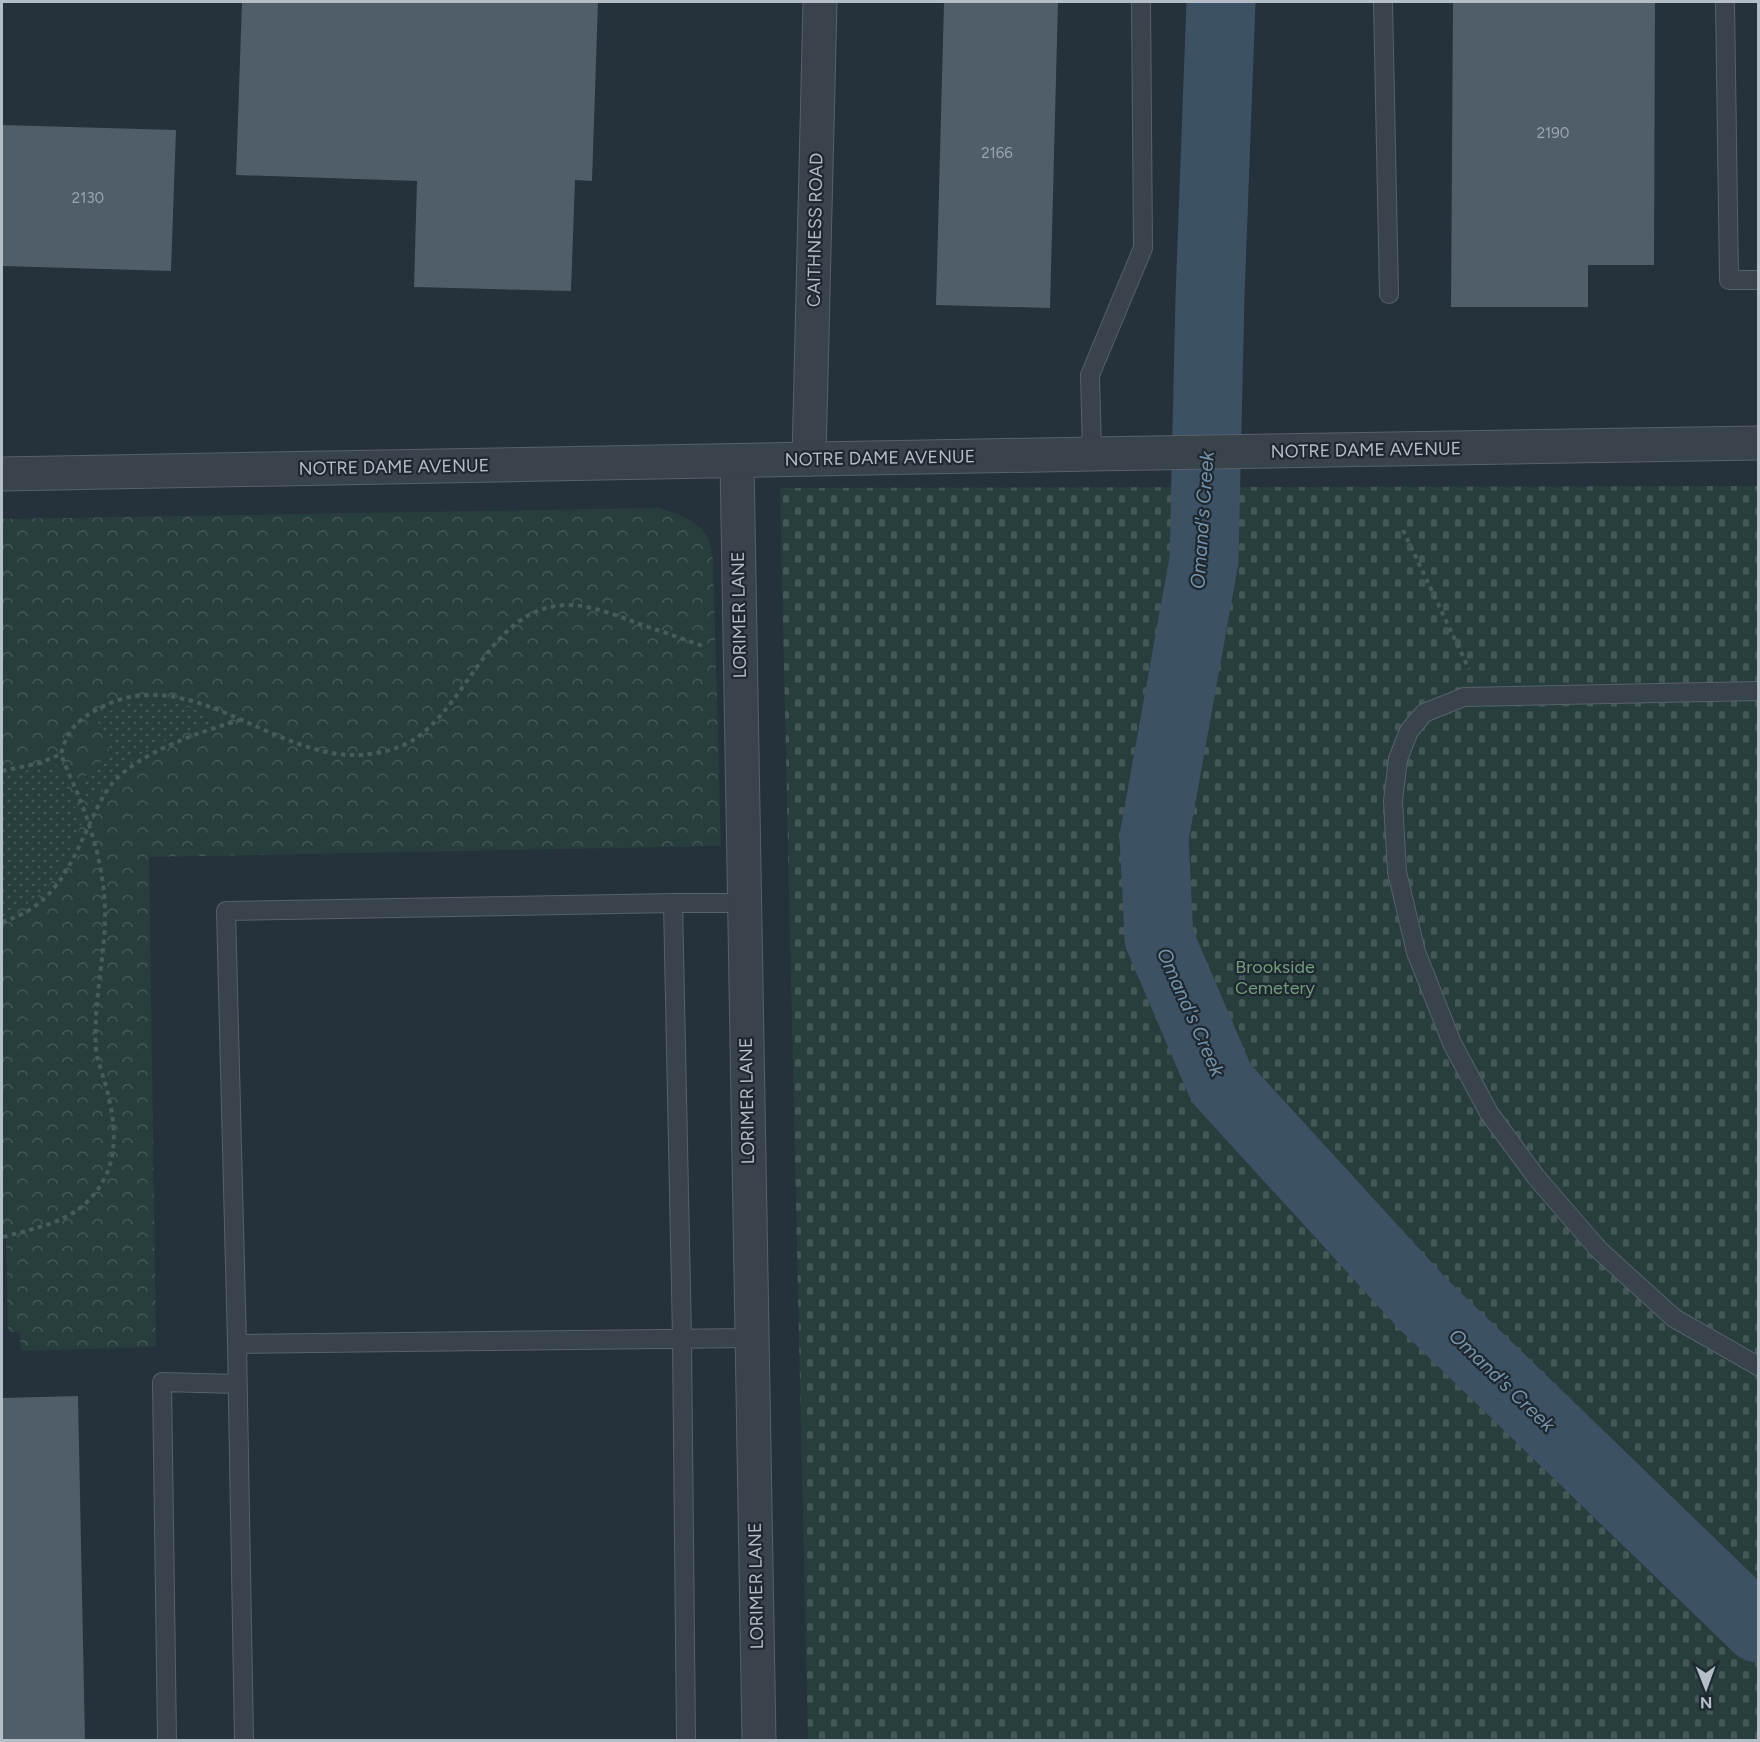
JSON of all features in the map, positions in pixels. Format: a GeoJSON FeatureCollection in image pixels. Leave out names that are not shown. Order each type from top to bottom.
{"type":"FeatureCollection","features":[{"type":"Feature","properties":{"kind":"street","name":"CAITHNESS ROAD"},"geometry":{"type":"LineString","coordinates":[[809,459],[820,2]]}},
{"type":"Feature","properties":{"kind":"street","name":"NOTRE DAME AVENUE"},"geometry":{"type":"LineString","coordinates":[[2,474],[1758,443]]}},
{"type":"Feature","properties":{"kind":"street","name":"LORIMER LANE"},"geometry":{"type":"LineString","coordinates":[[737,460],[759,1740]]}},
{"type":"Feature","properties":{"kind":"lane"},"geometry":{"type":"LineString","coordinates":[[1092,454],[1090,375],[1143,248],[1141,2]]}},
{"type":"Feature","properties":{"kind":"lane"},"geometry":{"type":"LineString","coordinates":[[1383,2],[1389,294]]}},
{"type":"Feature","properties":{"kind":"lane"},"geometry":{"type":"LineString","coordinates":[[1725,2],[1729,280],[1758,280]]}},
{"type":"Feature","properties":{"kind":"lane"},"geometry":{"type":"LineString","coordinates":[[1758,691],[1464,697],[1424,713],[1409,730],[1398,759],[1393,801],[1397,872],[1416,952],[1452,1043],[1489,1113],[1536,1177],[1599,1250],[1674,1318],[1758,1366]]}},
{"type":"Feature","properties":{"kind":"lane"},"geometry":{"type":"LineString","coordinates":[[673,903],[682,1338],[686,1740]]}},
{"type":"Feature","properties":{"kind":"lane"},"geometry":{"type":"LineString","coordinates":[[244,1740],[226,911],[744,903]]}},
{"type":"Feature","properties":{"kind":"lane"},"geometry":{"type":"LineString","coordinates":[[237,1344],[751,1338]]}},
{"type":"Feature","properties":{"kind":"lane"},"geometry":{"type":"LineString","coordinates":[[167,1740],[162,1382],[237,1384]]}},
{"type":"Feature","properties":{"kind":"path"},"geometry":{"type":"LineString","coordinates":[[1402,530],[1482,697]]}},
{"type":"Feature","properties":{"kind":"path"},"geometry":{"type":"LineString","coordinates":[[3,1237],[56,1223],[79,1209],[92,1198],[104,1180],[111,1159],[113,1118],[96,1052],[95,1032],[103,954],[104,888],[89,825],[62,754],[70,731],[83,717],[122,698],[145,695],[169,696],[209,706],[298,743],[321,750],[340,754],[360,754],[401,746],[416,738],[434,723],[507,630],[526,616],[544,608],[568,605],[610,613],[706,648],[740,655]]}},
{"type":"Feature","properties":{"kind":"path"},"geometry":{"type":"LineString","coordinates":[[2,922],[17,918],[38,905],[54,891],[64,876],[101,800],[112,784],[136,762],[208,730],[242,720]]}},
{"type":"Feature","properties":{"kind":"path"},"geometry":{"type":"LineString","coordinates":[[2,771],[40,763],[62,754]]}},
{"type":"Feature","properties":{"kind":"green space","name":"Brookside Cemetery"},"geometry":{"type":"Polygon","coordinates":[[[1758,486],[1758,1740],[808,1740],[780,488],[1758,486]]]}},
{"type":"Feature","properties":{"kind":"green space"},"geometry":{"type":"Polygon","coordinates":[[[660,508],[688,519],[700,528],[709,540],[713,560],[721,846],[149,857],[156,1347],[21,1351],[20,1333],[8,1331],[6,1232],[2,1232],[2,519],[660,508]]]}},
{"type":"Feature","properties":{"kind":"green space"},"geometry":{"type":"Polygon","coordinates":[[[132,701],[171,702],[205,712],[209,715],[210,723],[142,753],[115,774],[89,806],[79,782],[102,761],[109,748],[108,740],[95,718],[132,701]]]}},
{"type":"Feature","properties":{"kind":"green space"},"geometry":{"type":"Polygon","coordinates":[[[56,764],[82,823],[68,855],[53,880],[33,900],[2,917],[2,776],[56,764]]]}},
{"type":"Feature","properties":{"kind":"building"},"geometry":{"type":"Polygon","coordinates":[[[242,2],[598,2],[592,181],[575,180],[571,291],[414,287],[417,181],[236,175],[242,2]]]}},
{"type":"Feature","properties":{"kind":"building"},"geometry":{"type":"Polygon","coordinates":[[[944,2],[1058,2],[1050,308],[936,305],[944,2]]]}},
{"type":"Feature","properties":{"kind":"building"},"geometry":{"type":"Polygon","coordinates":[[[1453,2],[1655,2],[1654,265],[1588,265],[1588,307],[1451,307],[1453,2]]]}},
{"type":"Feature","properties":{"kind":"building"},"geometry":{"type":"Polygon","coordinates":[[[2,125],[176,130],[171,271],[2,266],[2,125]]]}},
{"type":"Feature","properties":{"kind":"building"},"geometry":{"type":"Polygon","coordinates":[[[78,1396],[85,1740],[2,1740],[2,1398],[78,1396]]]}},
{"type":"Feature","properties":{"kind":"waterway","name":"Omand's Creek"},"geometry":{"type":"LineString","coordinates":[[1221,2],[1210,296],[1204,560],[1154,838],[1159,938],[1221,1083],[1423,1304],[1758,1628]]}}]}
